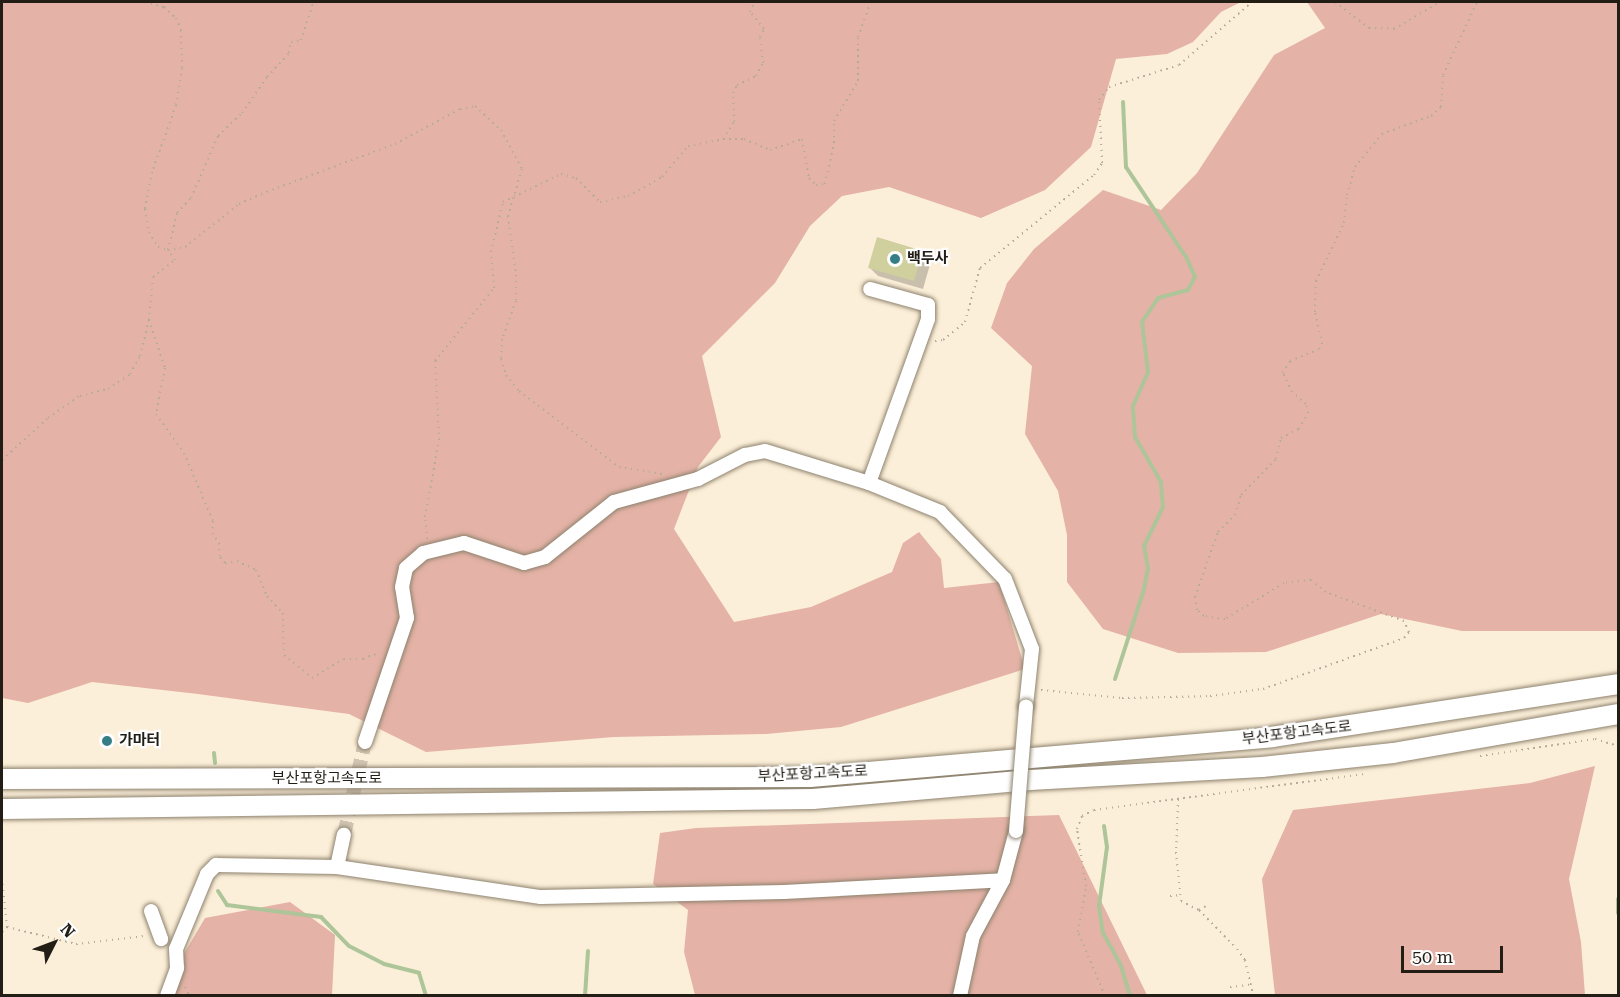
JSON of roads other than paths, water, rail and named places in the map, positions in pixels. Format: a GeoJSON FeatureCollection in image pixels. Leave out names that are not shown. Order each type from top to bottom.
{"type":"FeatureCollection","features":[{"type":"Feature","properties":{"kind":"highway","name":"부산포항고속도로"},"geometry":{"type":"LineString","coordinates":[[2,779],[810,777],[1272,737],[1618,684]]}},
{"type":"Feature","properties":{"kind":"highway","name":"부산포항고속도로"},"geometry":{"type":"LineString","coordinates":[[2,809],[813,799],[1030,780],[1309,762],[1393,753],[1618,714]]}},
{"type":"Feature","properties":{"kind":"lane"},"geometry":{"type":"LineString","coordinates":[[869,483],[928,319],[928,305],[870,289]]}},
{"type":"Feature","properties":{"kind":"lane"},"geometry":{"type":"LineString","coordinates":[[365,742],[407,618],[402,587],[406,568],[428,551],[464,543],[524,563],[545,557],[614,502],[698,479],[745,455],[765,451],[869,483],[940,512],[1005,579],[1032,649],[1016,831],[1003,880],[973,936],[960,996]]}},
{"type":"Feature","properties":{"kind":"lane"},"geometry":{"type":"LineString","coordinates":[[337,867],[344,835]]}},
{"type":"Feature","properties":{"kind":"lane"},"geometry":{"type":"LineString","coordinates":[[167,996],[188,917],[207,874],[216,865],[337,867],[541,897],[784,892],[1003,880]]}},
{"type":"Feature","properties":{"kind":"lane"},"geometry":{"type":"LineString","coordinates":[[151,911],[161,939]]}},
{"type":"Feature","properties":{"kind":"waterway"},"geometry":{"type":"LineString","coordinates":[[1115,679],[1144,589],[1148,568],[1144,546],[1163,507],[1161,482],[1135,437],[1133,406],[1148,372],[1142,322],[1158,298],[1188,290],[1195,277],[1186,257],[1126,167],[1123,102]]}},
{"type":"Feature","properties":{"kind":"waterway"},"geometry":{"type":"LineString","coordinates":[[214,753],[215,763]]}},
{"type":"Feature","properties":{"kind":"waterway"},"geometry":{"type":"LineString","coordinates":[[1104,826],[1107,847],[1099,906],[1103,933],[1121,966],[1130,996]]}},
{"type":"Feature","properties":{"kind":"waterway"},"geometry":{"type":"LineString","coordinates":[[218,891],[227,905],[321,917],[349,946],[384,964],[419,973],[426,996]]}},
{"type":"Feature","properties":{"kind":"waterway"},"geometry":{"type":"LineString","coordinates":[[1618,899],[1618,913]]}},
{"type":"Feature","properties":{"kind":"waterway"},"geometry":{"type":"LineString","coordinates":[[585,996],[588,951]]}},
{"type":"Feature","properties":{"kind":"tunnel"},"geometry":{"type":"LineString","coordinates":[[344,835],[365,742]]}},
{"type":"Feature","properties":{"kind":"place","name":"백두사"},"geometry":{"type":"Point","coordinates":[895,259]}},
{"type":"Feature","properties":{"kind":"place","name":"가마터"},"geometry":{"type":"Point","coordinates":[107,741]}}]}
